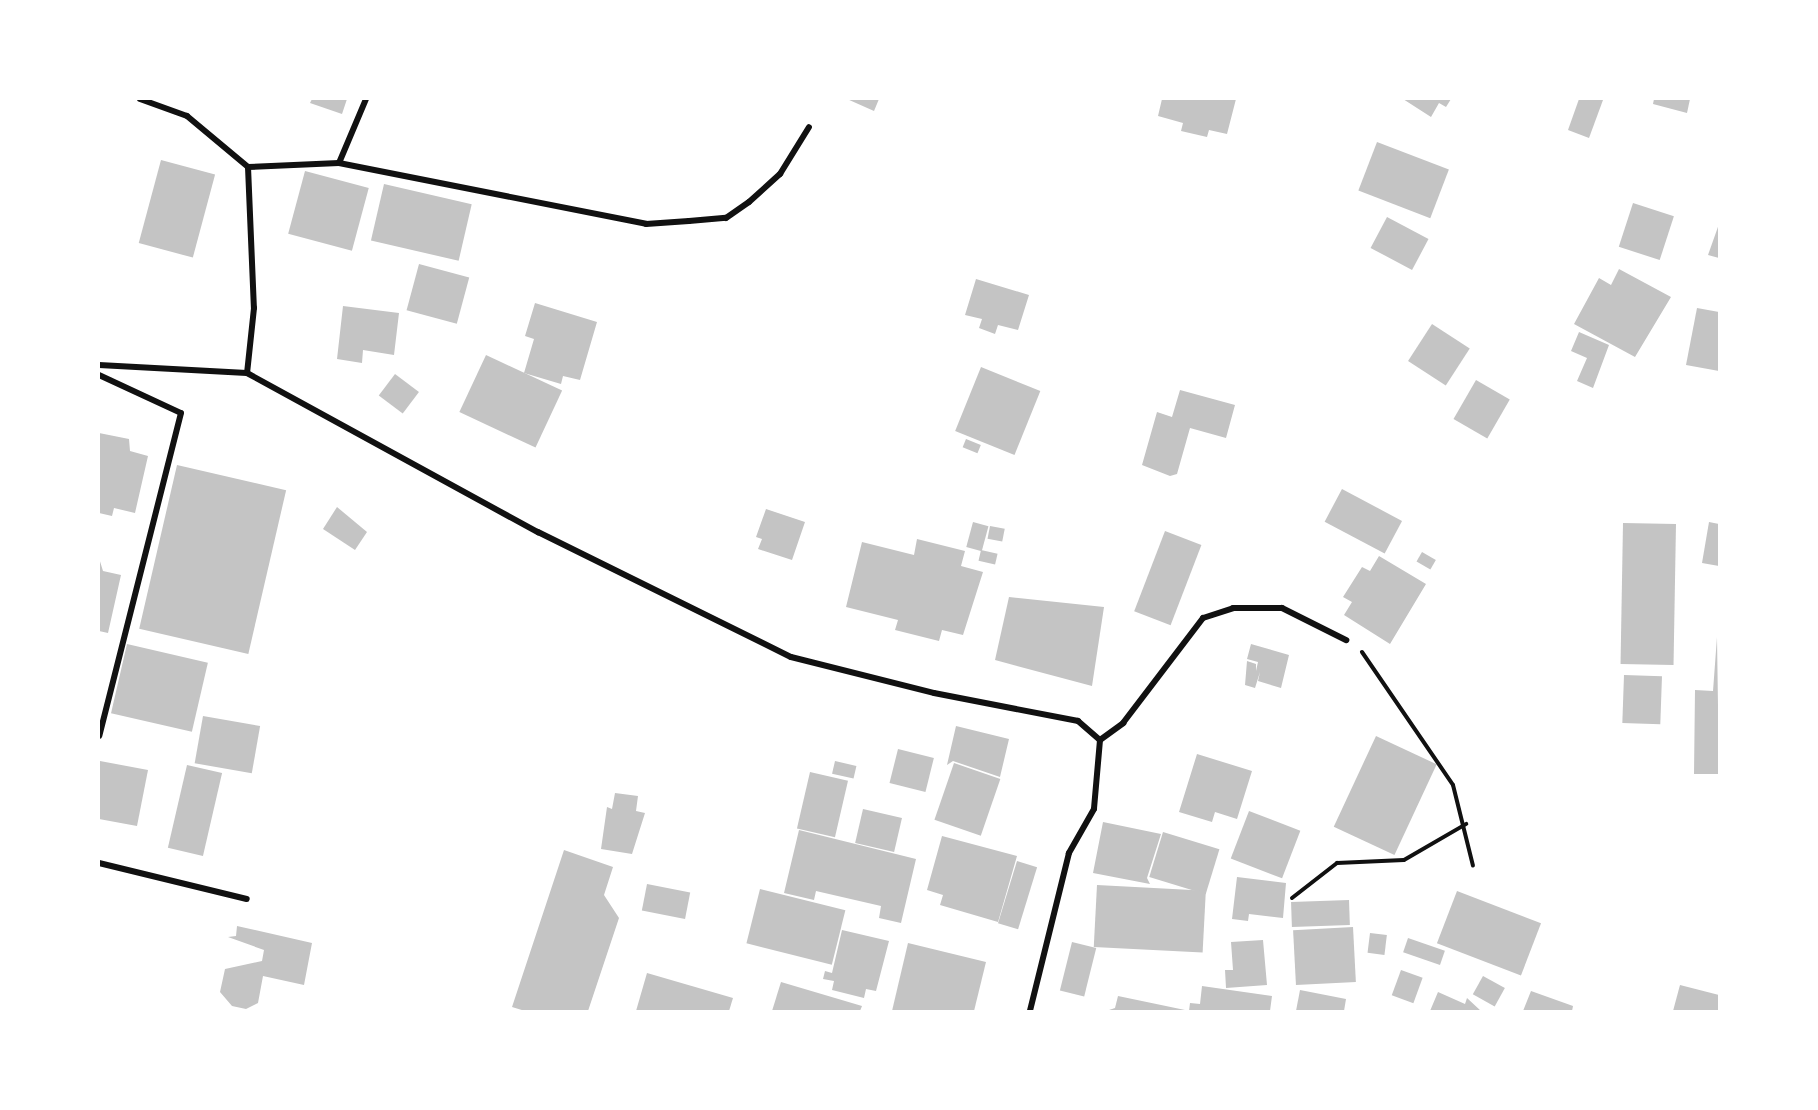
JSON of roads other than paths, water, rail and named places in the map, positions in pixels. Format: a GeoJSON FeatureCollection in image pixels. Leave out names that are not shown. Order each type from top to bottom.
{"type":"FeatureCollection","features":[{"type":"Feature","properties":{"kind":"street"},"geometry":{"type":"LineString","coordinates":[[140,99],[188,116],[248,168],[339,164],[646,224],[726,218],[749,202],[780,174],[809,127]]}},
{"type":"Feature","properties":{"kind":"street"},"geometry":{"type":"LineString","coordinates":[[339,164],[366,99]]}},
{"type":"Feature","properties":{"kind":"street"},"geometry":{"type":"LineString","coordinates":[[247,373],[254,308],[248,168]]}},
{"type":"Feature","properties":{"kind":"street"},"geometry":{"type":"LineString","coordinates":[[99,365],[247,373],[538,532],[790,657],[934,693],[1078,721],[1100,740]]}},
{"type":"Feature","properties":{"kind":"street"},"geometry":{"type":"LineString","coordinates":[[99,375],[181,413],[99,736]]}},
{"type":"Feature","properties":{"kind":"street"},"geometry":{"type":"LineString","coordinates":[[1030,1011],[1070,853],[1094,808],[1100,740],[1123,723],[1203,618],[1233,608],[1282,608],[1346,640]]}},
{"type":"Feature","properties":{"kind":"street"},"geometry":{"type":"LineString","coordinates":[[99,863],[247,899]]}}]}
